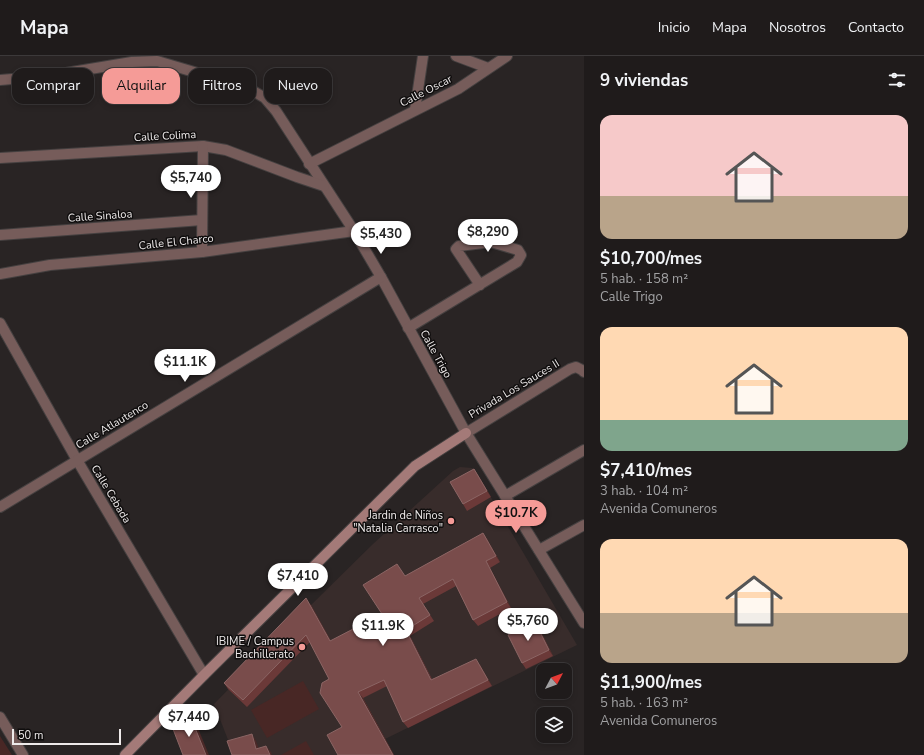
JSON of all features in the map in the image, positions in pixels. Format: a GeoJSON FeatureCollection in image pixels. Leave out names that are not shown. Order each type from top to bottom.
{"type":"FeatureCollection","features":[{"type":"Feature","properties":{"kind":"main road"},"geometry":{"type":"LineString","coordinates":[[125,755],[415,466],[466,433]]}},
{"type":"Feature","properties":{"kind":"street"},"geometry":{"type":"LineString","coordinates":[[415,110],[423,56]]}},
{"type":"Feature","properties":{"kind":"street"},"geometry":{"type":"LineString","coordinates":[[456,56],[488,68]]}},
{"type":"Feature","properties":{"kind":"street","name":"Calle Oscar"},"geometry":{"type":"LineString","coordinates":[[310,164],[458,89],[507,56]]}},
{"type":"Feature","properties":{"kind":"street","name":"Calle Trigo"},"geometry":{"type":"LineString","coordinates":[[0,80],[48,76],[132,62],[157,61],[248,88],[265,98],[276,111],[354,231],[381,277],[466,433],[584,623]]}},
{"type":"Feature","properties":{"kind":"street"},"geometry":{"type":"LineString","coordinates":[[202,252],[203,146]]}},
{"type":"Feature","properties":{"kind":"street","name":"Calle Colima"},"geometry":{"type":"LineString","coordinates":[[0,158],[203,146],[226,150],[324,186]]}},
{"type":"Feature","properties":{"kind":"street","name":"Calle Sinaloa"},"geometry":{"type":"LineString","coordinates":[[0,235],[202,220]]}},
{"type":"Feature","properties":{"kind":"street","name":"Calle El Charco"},"geometry":{"type":"LineString","coordinates":[[0,274],[50,265],[202,252],[354,231]]}},
{"type":"Feature","properties":{"kind":"street"},"geometry":{"type":"LineString","coordinates":[[408,328],[517,262],[521,255],[518,250],[491,242],[459,246],[456,249],[458,253],[480,284]]}},
{"type":"Feature","properties":{"kind":"street","name":"Calle Atlautenco"},"geometry":{"type":"LineString","coordinates":[[0,507],[381,277]]}},
{"type":"Feature","properties":{"kind":"street","name":"Calle Cebada"},"geometry":{"type":"LineString","coordinates":[[0,323],[77,460],[204,675]]}},
{"type":"Feature","properties":{"kind":"street","name":"Privada Los Sauces II"},"geometry":{"type":"LineString","coordinates":[[466,433],[570,369],[580,370]]}},
{"type":"Feature","properties":{"kind":"street"},"geometry":{"type":"LineString","coordinates":[[506,496],[584,450]]}},
{"type":"Feature","properties":{"kind":"street"},"geometry":{"type":"LineString","coordinates":[[539,550],[584,525]]}},
{"type":"Feature","properties":{"kind":"street"},"geometry":{"type":"LineString","coordinates":[[0,717],[23,755]]}},
{"type":"Feature","properties":{"kind":"shaded area"},"geometry":{"type":"Polygon","coordinates":[[[460,467],[472,468],[475,470],[577,645],[540,663],[536,663],[536,665],[385,739],[394,755],[234,755],[214,704],[373,544],[453,471],[460,467]]]}},
{"type":"Feature","properties":{"kind":"shaded area"},"geometry":{"type":"Polygon","coordinates":[[[303,681],[319,709],[267,738],[251,710],[303,681]]]}},
{"type":"Feature","properties":{"kind":"shaded area"},"geometry":{"type":"Polygon","coordinates":[[[0,736],[12,755],[0,755],[0,736]]]}},
{"type":"Feature","properties":{"kind":"shaded area"},"geometry":{"type":"Polygon","coordinates":[[[306,741],[314,755],[281,755],[306,741]]]}},
{"type":"Feature","properties":{"kind":"building"},"geometry":{"type":"Polygon","coordinates":[[[474,469],[487,491],[463,504],[450,482],[474,469]]]}},
{"type":"Feature","properties":{"kind":"building"},"geometry":{"type":"Polygon","coordinates":[[[483,533],[496,556],[486,561],[507,602],[473,620],[453,579],[419,598],[430,615],[406,630],[431,680],[476,659],[488,680],[403,722],[384,680],[358,692],[393,755],[338,755],[327,735],[342,727],[320,693],[322,683],[329,679],[306,635],[243,700],[224,683],[306,598],[330,641],[382,614],[363,585],[397,564],[405,576],[483,533]]]}},
{"type":"Feature","properties":{"kind":"building"},"geometry":{"type":"Polygon","coordinates":[[[535,622],[549,650],[522,663],[508,635],[535,622]]]}},
{"type":"Feature","properties":{"kind":"building"},"geometry":{"type":"Polygon","coordinates":[[[189,713],[206,755],[183,755],[173,729],[189,713]]]}},
{"type":"Feature","properties":{"kind":"building"},"geometry":{"type":"Polygon","coordinates":[[[252,734],[256,749],[266,746],[270,755],[232,755],[227,741],[252,734]]]}},
{"type":"Feature","properties":{"kind":"place","name":"Jardin de Niños \"Natalia Carrasco\""},"geometry":{"type":"Point","coordinates":[451,521]}},
{"type":"Feature","properties":{"kind":"place","name":"IBIME / Campus Bachillerato"},"geometry":{"type":"Point","coordinates":[302,647]}}]}
